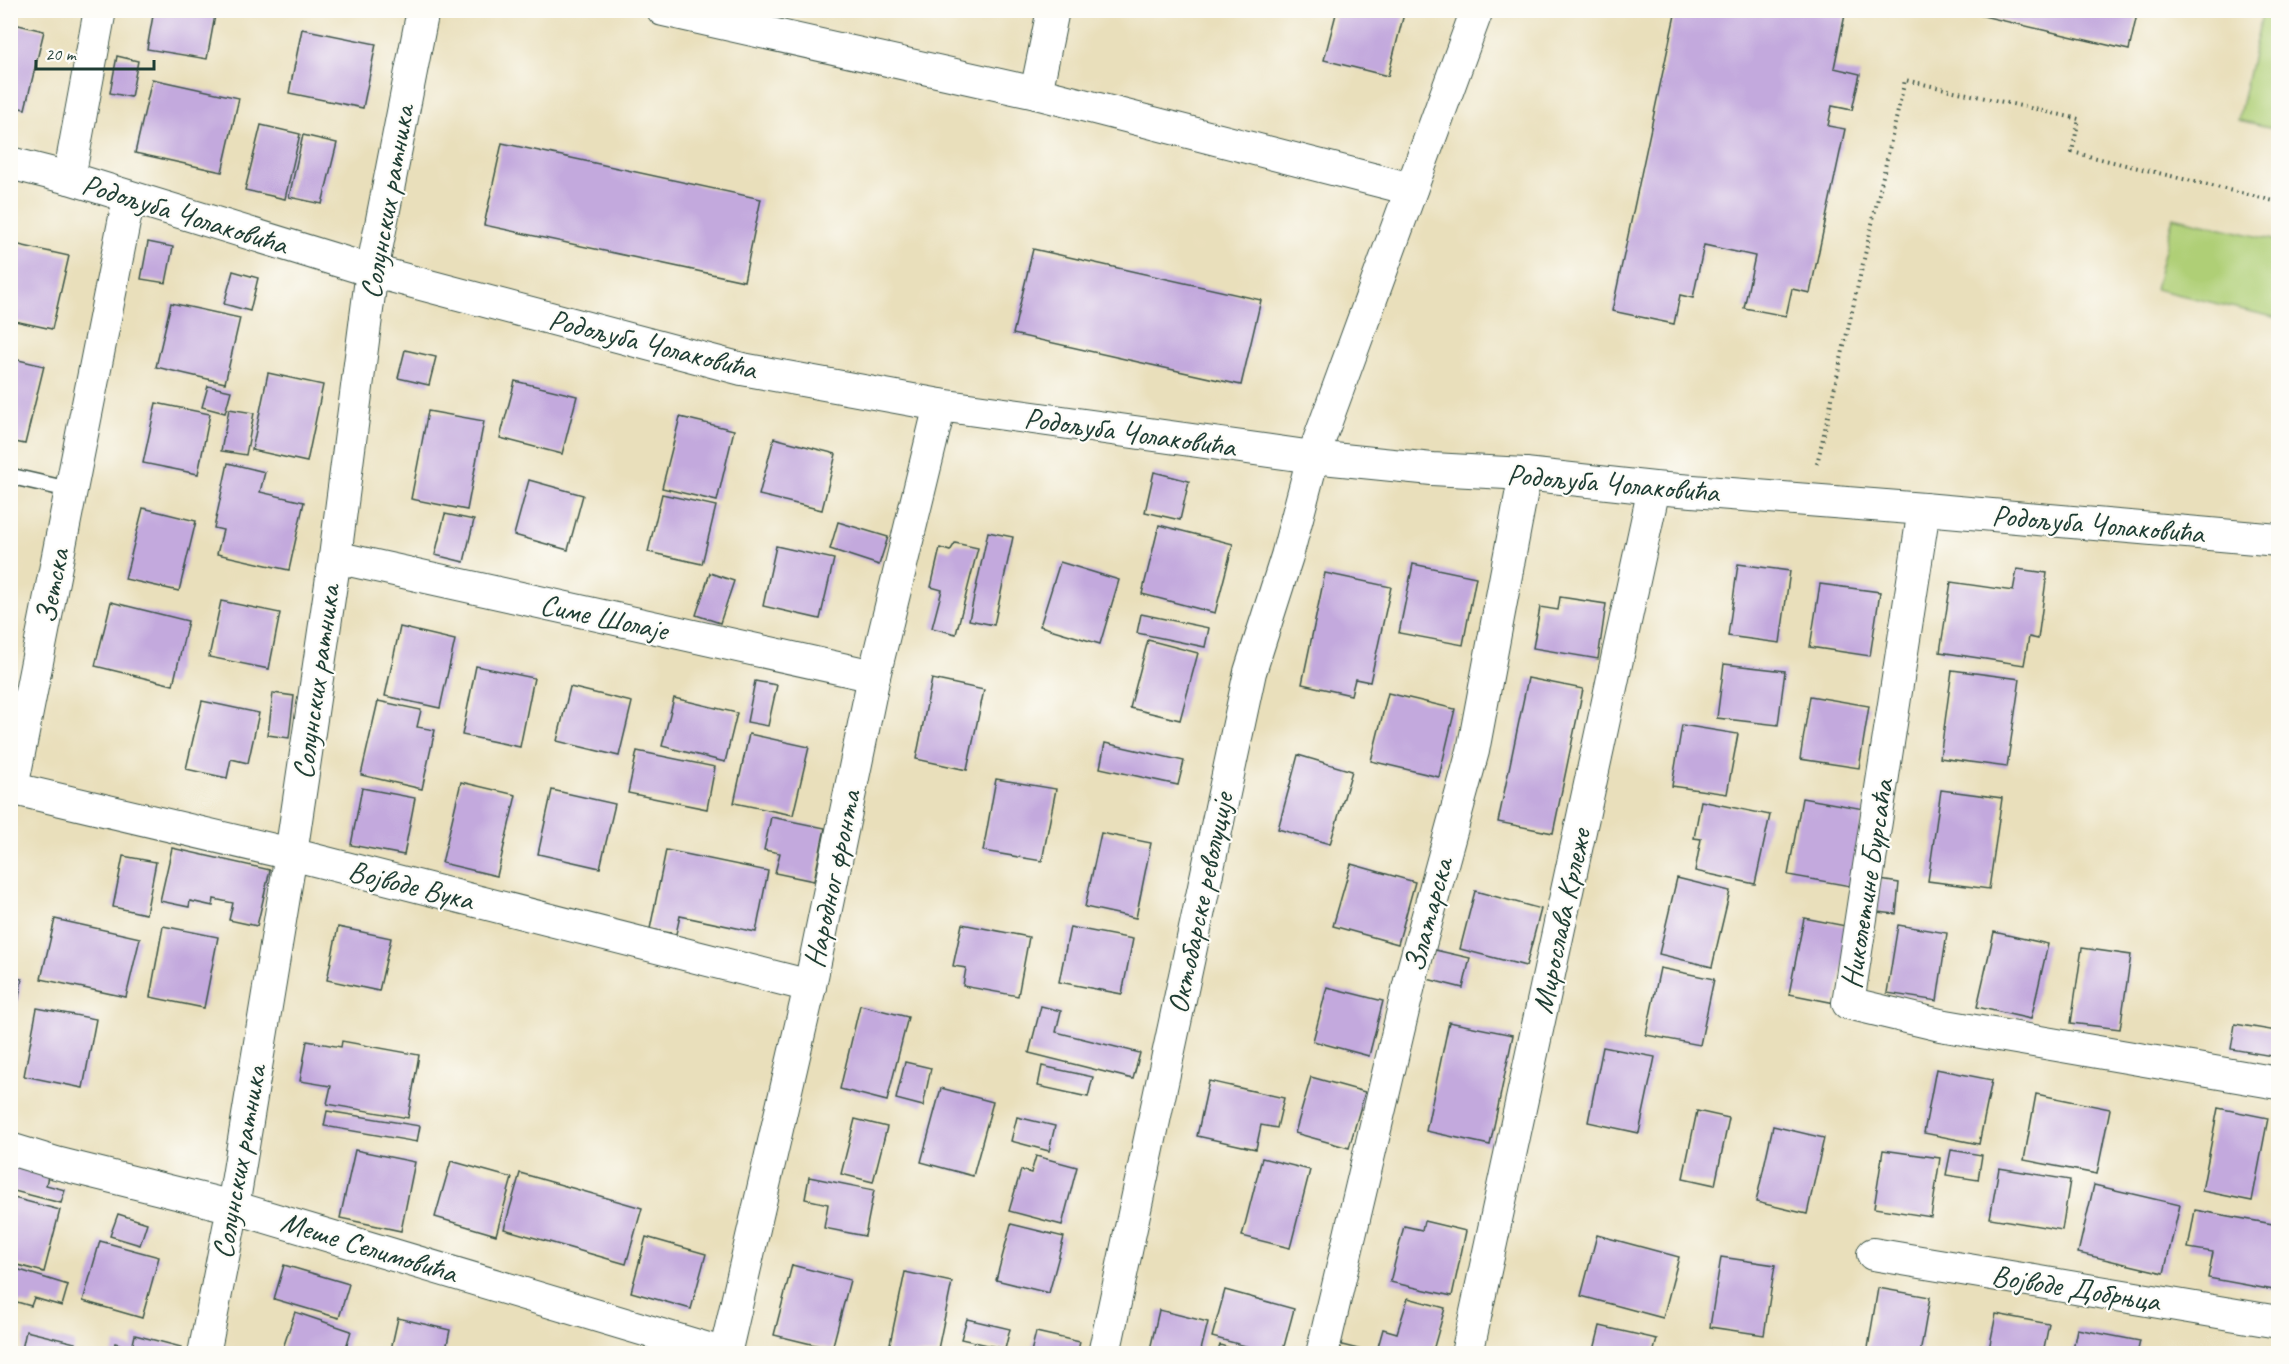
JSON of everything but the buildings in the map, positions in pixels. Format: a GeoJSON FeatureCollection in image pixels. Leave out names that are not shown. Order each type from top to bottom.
{"type":"FeatureCollection","features":[{"type":"Feature","properties":{"kind":"street"},"geometry":{"type":"LineString","coordinates":[[69,178],[100,10]]}},
{"type":"Feature","properties":{"kind":"street","name":"Солунских ратника"},"geometry":{"type":"LineString","coordinates":[[204,1353],[234,1207],[291,854],[335,557],[372,271],[423,10]]}},
{"type":"Feature","properties":{"kind":"street"},"geometry":{"type":"LineString","coordinates":[[663,10],[1036,93],[1411,189]]}},
{"type":"Feature","properties":{"kind":"street"},"geometry":{"type":"LineString","coordinates":[[1036,93],[1053,10]]}},
{"type":"Feature","properties":{"kind":"street","name":"Октобарске револуције"},"geometry":{"type":"LineString","coordinates":[[1104,1353],[1250,672],[1287,556],[1313,457],[1477,10]]}},
{"type":"Feature","properties":{"kind":"street","name":"Родољуба Чолаковића"},"geometry":{"type":"LineString","coordinates":[[10,163],[69,178],[372,271],[742,369],[940,405],[1313,457],[2278,540]]}},
{"type":"Feature","properties":{"kind":"street","name":"Зетска"},"geometry":{"type":"LineString","coordinates":[[11,788],[129,197]]}},
{"type":"Feature","properties":{"kind":"street","name":"Народног фронта"},"geometry":{"type":"LineString","coordinates":[[725,1353],[810,986],[874,676],[940,405]]}},
{"type":"Feature","properties":{"kind":"street","name":"Златарска"},"geometry":{"type":"LineString","coordinates":[[1323,1353],[1410,981],[1473,751],[1525,474]]}},
{"type":"Feature","properties":{"kind":"street","name":"Мирослава Крлеже"},"geometry":{"type":"LineString","coordinates":[[1467,1353],[1654,488]]}},
{"type":"Feature","properties":{"kind":"street","name":"Николетине Бурсаћа"},"geometry":{"type":"LineString","coordinates":[[1924,509],[1848,1003],[1941,1025],[2278,1083]]}},
{"type":"Feature","properties":{"kind":"street","name":"Симе Шолаје"},"geometry":{"type":"LineString","coordinates":[[335,557],[874,676]]}},
{"type":"Feature","properties":{"kind":"street","name":"Војводе Вука"},"geometry":{"type":"LineString","coordinates":[[11,788],[291,854],[810,986]]}},
{"type":"Feature","properties":{"kind":"street","name":"Меше Селимовића"},"geometry":{"type":"LineString","coordinates":[[10,1149],[56,1163],[234,1207],[725,1353]]}},
{"type":"Feature","properties":{"kind":"street","name":"Војводе Добрњца"},"geometry":{"type":"LineString","coordinates":[[1873,1254],[2278,1322]]}},
{"type":"Feature","properties":{"kind":"lane"},"geometry":{"type":"LineString","coordinates":[[10,476],[71,490]]}},
{"type":"Feature","properties":{"kind":"path"},"geometry":{"type":"LineString","coordinates":[[1809,500],[1905,80],[2079,119],[2072,152],[2278,202]]}},
{"type":"Feature","properties":{"kind":"green space"},"geometry":{"type":"Polygon","coordinates":[[[2263,10],[2278,11],[2278,129],[2238,120],[2263,10]]]}},
{"type":"Feature","properties":{"kind":"green space"},"geometry":{"type":"Polygon","coordinates":[[[2173,217],[2278,241],[2278,318],[2155,289],[2173,217]]]}}]}
